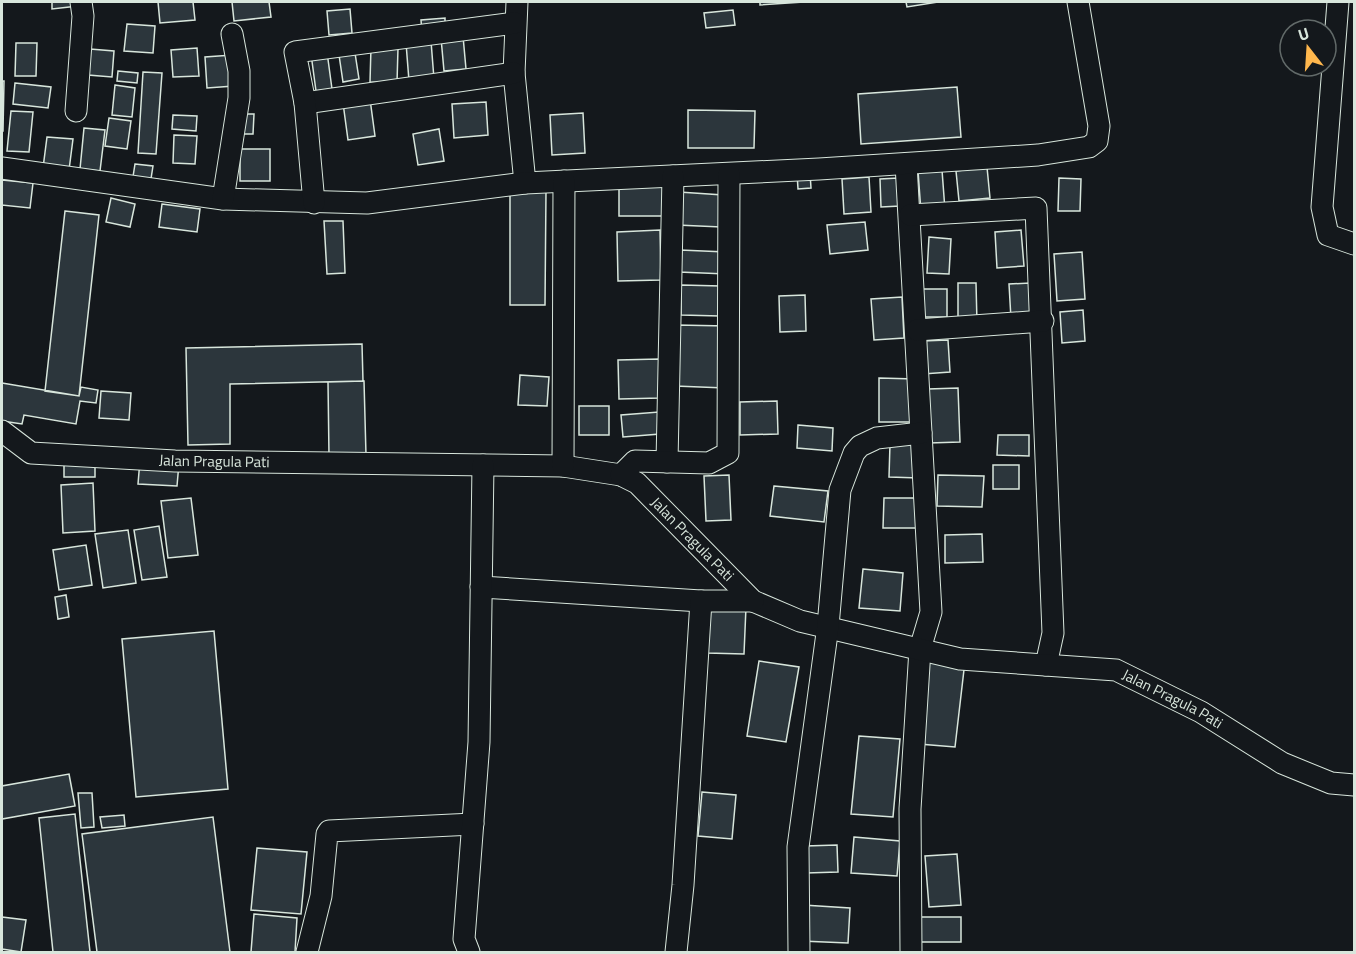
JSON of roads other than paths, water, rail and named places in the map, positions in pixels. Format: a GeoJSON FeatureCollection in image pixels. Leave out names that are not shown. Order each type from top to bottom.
{"type":"FeatureCollection","features":[{"type":"Feature","properties":{"kind":"street"},"geometry":{"type":"LineString","coordinates":[[76,111],[83,16],[81,2]]}},
{"type":"Feature","properties":{"kind":"street"},"geometry":{"type":"LineString","coordinates":[[517,2],[514,73],[525,183]]}},
{"type":"Feature","properties":{"kind":"street"},"geometry":{"type":"LineString","coordinates":[[2,168],[223,199],[367,203],[525,183],[729,174],[1038,155],[1089,147],[1097,141],[1099,126],[1078,2]]}},
{"type":"Feature","properties":{"kind":"street"},"geometry":{"type":"LineString","coordinates":[[1338,2],[1322,207],[1328,236],[1354,244]]}},
{"type":"Feature","properties":{"kind":"street"},"geometry":{"type":"LineString","coordinates":[[314,203],[305,103],[295,52],[515,23]]}},
{"type":"Feature","properties":{"kind":"street"},"geometry":{"type":"LineString","coordinates":[[223,199],[239,98],[239,71],[232,34]]}},
{"type":"Feature","properties":{"kind":"street"},"geometry":{"type":"LineString","coordinates":[[305,103],[514,73]]}},
{"type":"Feature","properties":{"kind":"street"},"geometry":{"type":"LineString","coordinates":[[906,164],[931,612],[920,649],[910,809],[911,952]]}},
{"type":"Feature","properties":{"kind":"street"},"geometry":{"type":"LineString","coordinates":[[621,475],[635,462],[709,463],[728,453],[729,174]]}},
{"type":"Feature","properties":{"kind":"street"},"geometry":{"type":"LineString","coordinates":[[667,462],[673,176]]}},
{"type":"Feature","properties":{"kind":"street"},"geometry":{"type":"LineString","coordinates":[[562,466],[564,181]]}},
{"type":"Feature","properties":{"kind":"street"},"geometry":{"type":"LineString","coordinates":[[910,215],[1036,208],[1043,321],[1053,633],[1046,665]]}},
{"type":"Feature","properties":{"kind":"street"},"geometry":{"type":"LineString","coordinates":[[917,330],[1043,321]]}},
{"type":"Feature","properties":{"kind":"street","name":"Jalan Pragula Pati"},"geometry":{"type":"LineString","coordinates":[[2,431],[31,453],[175,460],[562,466],[621,475],[637,483],[753,601],[800,621],[960,659],[1116,670],[1201,712],[1282,763],[1331,783],[1354,785]]}},
{"type":"Feature","properties":{"kind":"street"},"geometry":{"type":"LineString","coordinates":[[799,952],[798,847],[828,626],[840,490],[854,453],[860,446],[877,438],[921,433]]}},
{"type":"Feature","properties":{"kind":"street"},"geometry":{"type":"LineString","coordinates":[[469,952],[464,939],[479,742],[483,465]]}},
{"type":"Feature","properties":{"kind":"street"},"geometry":{"type":"LineString","coordinates":[[481,587],[701,601],[753,601]]}},
{"type":"Feature","properties":{"kind":"street"},"geometry":{"type":"LineString","coordinates":[[676,952],[683,885],[701,601]]}},
{"type":"Feature","properties":{"kind":"street"},"geometry":{"type":"LineString","coordinates":[[307,952],[321,897],[327,834],[330,831],[473,824]]}}]}
